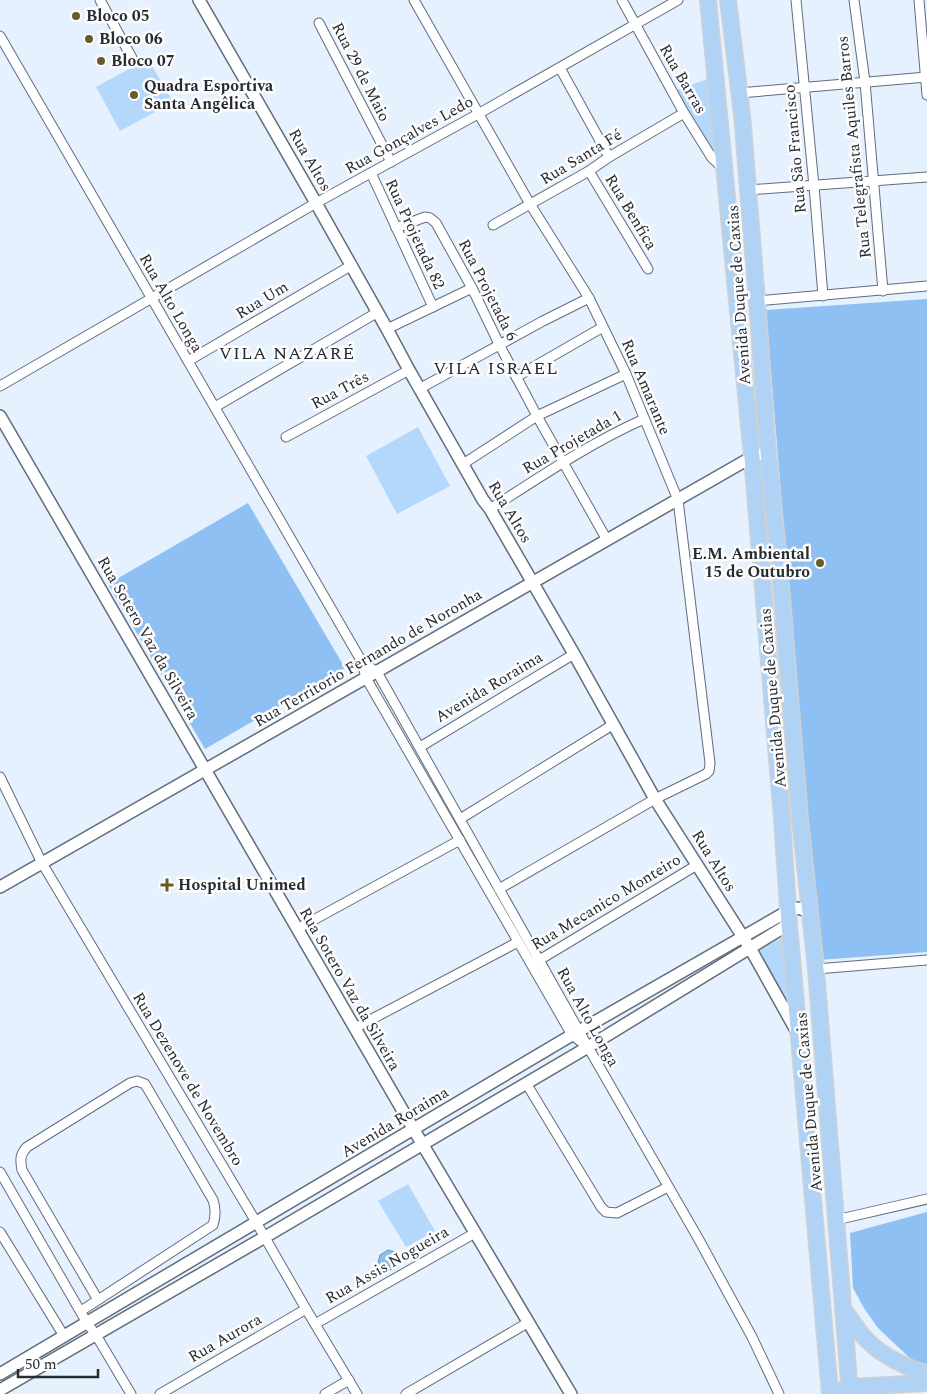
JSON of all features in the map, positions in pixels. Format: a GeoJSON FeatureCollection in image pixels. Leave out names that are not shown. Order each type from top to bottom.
{"type":"FeatureCollection","features":[{"type":"Feature","properties":{"kind":"main road","name":"Avenida Duque de Caxias"},"geometry":{"type":"LineString","coordinates":[[708,0],[752,457],[782,819],[788,918],[830,1394]]}},
{"type":"Feature","properties":{"kind":"main road","name":"Avenida Duque de Caxias"},"geometry":{"type":"LineString","coordinates":[[728,0],[748,190],[768,452],[800,819],[816,969],[850,1390]]}},
{"type":"Feature","properties":{"kind":"main road"},"geometry":{"type":"LineString","coordinates":[[843,1309],[863,1336],[876,1349],[909,1368],[927,1374]]}},
{"type":"Feature","properties":{"kind":"main road"},"geometry":{"type":"LineString","coordinates":[[830,1394],[850,1390],[927,1383]]}},
{"type":"Feature","properties":{"kind":"street"},"geometry":{"type":"LineString","coordinates":[[100,0],[132,58]]}},
{"type":"Feature","properties":{"kind":"street","name":"Rua Altos"},"geometry":{"type":"LineString","coordinates":[[199,0],[352,265],[388,329],[408,370],[533,582],[655,799],[750,948],[799,1036]]}},
{"type":"Feature","properties":{"kind":"street","name":"Rua Amarante"},"geometry":{"type":"LineString","coordinates":[[414,0],[530,204],[589,298],[626,374],[678,500],[710,768],[706,774],[655,799]]}},
{"type":"Feature","properties":{"kind":"street","name":"Rua Barras"},"geometry":{"type":"LineString","coordinates":[[622,0],[684,113],[712,158],[724,169]]}},
{"type":"Feature","properties":{"kind":"street","name":"Rua Gonçalves Ledo"},"geometry":{"type":"LineString","coordinates":[[0,386],[152,300],[316,203],[478,114],[678,0]]}},
{"type":"Feature","properties":{"kind":"street","name":"Rua São Francisco"},"geometry":{"type":"LineString","coordinates":[[796,0],[814,186],[822,296]]}},
{"type":"Feature","properties":{"kind":"street","name":"Rua Telegrafista Aquiles Barros"},"geometry":{"type":"LineString","coordinates":[[854,0],[864,82],[883,291]]}},
{"type":"Feature","properties":{"kind":"street"},"geometry":{"type":"LineString","coordinates":[[918,0],[927,95]]}},
{"type":"Feature","properties":{"kind":"street","name":"Rua 29 de Maio"},"geometry":{"type":"LineString","coordinates":[[319,23],[391,162]]}},
{"type":"Feature","properties":{"kind":"street","name":"Rua Alto Longa"},"geometry":{"type":"LineString","coordinates":[[0,36],[362,662],[366,678],[518,942],[535,962]]}},
{"type":"Feature","properties":{"kind":"street","name":"Rua Benfica"},"geometry":{"type":"LineString","coordinates":[[560,68],[609,157]]}},
{"type":"Feature","properties":{"kind":"street"},"geometry":{"type":"LineString","coordinates":[[739,93],[926,77]]}},
{"type":"Feature","properties":{"kind":"street","name":"Rua Santa Fé"},"geometry":{"type":"LineString","coordinates":[[493,225],[589,171],[609,157],[684,113]]}},
{"type":"Feature","properties":{"kind":"street","name":"Rua Benfica"},"geometry":{"type":"LineString","coordinates":[[589,171],[648,269]]}},
{"type":"Feature","properties":{"kind":"street","name":"Rua Projetada 82"},"geometry":{"type":"LineString","coordinates":[[371,173],[433,307]]}},
{"type":"Feature","properties":{"kind":"street"},"geometry":{"type":"LineString","coordinates":[[748,190],[927,177]]}},
{"type":"Feature","properties":{"kind":"street","name":"Rua Projetada 6"},"geometry":{"type":"LineString","coordinates":[[396,228],[425,217],[430,218],[436,223],[472,288],[500,346],[562,463],[606,540]]}},
{"type":"Feature","properties":{"kind":"street","name":"Rua Um"},"geometry":{"type":"LineString","coordinates":[[188,362],[352,265]]}},
{"type":"Feature","properties":{"kind":"street"},"geometry":{"type":"LineString","coordinates":[[757,301],[927,286]]}},
{"type":"Feature","properties":{"kind":"street"},"geometry":{"type":"LineString","coordinates":[[388,329],[472,288]]}},
{"type":"Feature","properties":{"kind":"street"},"geometry":{"type":"LineString","coordinates":[[419,389],[589,298]]}},
{"type":"Feature","properties":{"kind":"street"},"geometry":{"type":"LineString","coordinates":[[215,407],[378,312]]}},
{"type":"Feature","properties":{"kind":"street"},"geometry":{"type":"LineString","coordinates":[[516,376],[604,327]]}},
{"type":"Feature","properties":{"kind":"street","name":"Rua Três"},"geometry":{"type":"LineString","coordinates":[[286,437],[408,370]]}},
{"type":"Feature","properties":{"kind":"street"},"geometry":{"type":"LineString","coordinates":[[463,464],[537,416],[626,374]]}},
{"type":"Feature","properties":{"kind":"street","name":"Rua Sotero Vaz da Silveira"},"geometry":{"type":"LineString","coordinates":[[0,416],[422,1144],[571,1394]]}},
{"type":"Feature","properties":{"kind":"street","name":"Rua Projetada 1"},"geometry":{"type":"LineString","coordinates":[[490,509],[562,463],[621,429],[644,419]]}},
{"type":"Feature","properties":{"kind":"street","name":"Rua Territorio Fernando de Noronha"},"geometry":{"type":"LineString","coordinates":[[0,887],[752,457],[768,452]]}},
{"type":"Feature","properties":{"kind":"street","name":"Avenida Roraima"},"geometry":{"type":"LineString","coordinates":[[420,747],[574,654]]}},
{"type":"Feature","properties":{"kind":"street","name":"Rua Alto Longa"},"geometry":{"type":"LineString","coordinates":[[362,662],[377,672],[499,889],[535,962],[576,1033]]}},
{"type":"Feature","properties":{"kind":"street"},"geometry":{"type":"LineString","coordinates":[[460,819],[614,724]]}},
{"type":"Feature","properties":{"kind":"street","name":"Rua Dezenove de Novembro"},"geometry":{"type":"LineString","coordinates":[[0,777],[42,863],[358,1394]]}},
{"type":"Feature","properties":{"kind":"street"},"geometry":{"type":"LineString","coordinates":[[499,889],[655,799]]}},
{"type":"Feature","properties":{"kind":"street"},"geometry":{"type":"LineString","coordinates":[[297,929],[460,840]]}},
{"type":"Feature","properties":{"kind":"street","name":"Rua Mecanico Monteiro"},"geometry":{"type":"LineString","coordinates":[[535,962],[697,865]]}},
{"type":"Feature","properties":{"kind":"street"},"geometry":{"type":"LineString","coordinates":[[788,918],[798,908],[810,912]]}},
{"type":"Feature","properties":{"kind":"street","name":"Avenida Roraima"},"geometry":{"type":"LineString","coordinates":[[0,1374],[576,1033],[742,937],[788,918]]}},
{"type":"Feature","properties":{"kind":"street","name":"Avenida Roraima"},"geometry":{"type":"LineString","coordinates":[[0,1390],[588,1047],[750,948],[788,918]]}},
{"type":"Feature","properties":{"kind":"street"},"geometry":{"type":"LineString","coordinates":[[355,1028],[518,942]]}},
{"type":"Feature","properties":{"kind":"street"},"geometry":{"type":"LineString","coordinates":[[816,969],[927,960]]}},
{"type":"Feature","properties":{"kind":"street"},"geometry":{"type":"LineString","coordinates":[[576,1033],[588,1047]]}},
{"type":"Feature","properties":{"kind":"street","name":"Rua Alto Longa"},"geometry":{"type":"LineString","coordinates":[[588,1047],[698,1238],[752,1337],[778,1394]]}},
{"type":"Feature","properties":{"kind":"street"},"geometry":{"type":"LineString","coordinates":[[81,1311],[98,1300],[213,1225],[216,1215],[216,1207],[199,1175],[145,1084],[137,1081],[130,1083],[27,1147],[22,1152],[22,1170],[98,1300]]}},
{"type":"Feature","properties":{"kind":"street"},"geometry":{"type":"LineString","coordinates":[[526,1083],[601,1207],[606,1212],[617,1213],[668,1188]]}},
{"type":"Feature","properties":{"kind":"street"},"geometry":{"type":"LineString","coordinates":[[0,1172],[87,1323],[131,1394]]}},
{"type":"Feature","properties":{"kind":"street"},"geometry":{"type":"LineString","coordinates":[[836,1220],[927,1199]]}},
{"type":"Feature","properties":{"kind":"street"},"geometry":{"type":"LineString","coordinates":[[0,1232],[64,1336]]}},
{"type":"Feature","properties":{"kind":"street","name":"Rua Assis Nogueira"},"geometry":{"type":"LineString","coordinates":[[315,1324],[475,1233]]}},
{"type":"Feature","properties":{"kind":"street","name":"Rua Aurora"},"geometry":{"type":"LineString","coordinates":[[160,1394],[306,1309]]}},
{"type":"Feature","properties":{"kind":"street"},"geometry":{"type":"LineString","coordinates":[[406,1394],[529,1322]]}},
{"type":"Feature","properties":{"kind":"street"},"geometry":{"type":"LineString","coordinates":[[325,1394],[349,1380]]}},
{"type":"Feature","properties":{"kind":"shaded area","name":"Quadra Esportiva Santa Angêlica"},"geometry":{"type":"Polygon","coordinates":[[[148,59],[173,102],[120,131],[96,87],[148,59]]]}},
{"type":"Feature","properties":{"kind":"shaded area"},"geometry":{"type":"Polygon","coordinates":[[[710,78],[716,160],[677,90],[710,78]]]}},
{"type":"Feature","properties":{"kind":"shaded area"},"geometry":{"type":"Polygon","coordinates":[[[927,299],[927,952],[819,960],[766,310],[927,299]]]}},
{"type":"Feature","properties":{"kind":"shaded area"},"geometry":{"type":"Polygon","coordinates":[[[418,427],[450,486],[397,514],[366,456],[418,427]]]}},
{"type":"Feature","properties":{"kind":"shaded area"},"geometry":{"type":"Polygon","coordinates":[[[248,503],[345,668],[205,749],[108,584],[248,503]]]}},
{"type":"Feature","properties":{"kind":"shaded area"},"geometry":{"type":"Polygon","coordinates":[[[784,937],[792,1011],[755,951],[784,937]]]}},
{"type":"Feature","properties":{"kind":"shaded area"},"geometry":{"type":"Polygon","coordinates":[[[408,1184],[435,1231],[406,1247],[378,1201],[408,1184]]]}},
{"type":"Feature","properties":{"kind":"shaded area"},"geometry":{"type":"Polygon","coordinates":[[[927,1212],[927,1364],[914,1362],[878,1328],[864,1308],[853,1288],[850,1233],[927,1212]]]}},
{"type":"Feature","properties":{"kind":"shaded area"},"geometry":{"type":"Polygon","coordinates":[[[388,1250],[395,1252],[399,1259],[397,1267],[390,1270],[383,1269],[378,1262],[380,1255],[388,1250]]]}},
{"type":"Feature","properties":{"kind":"place","name":"Bloco 05"},"geometry":{"type":"Point","coordinates":[76,16]}},
{"type":"Feature","properties":{"kind":"place","name":"Bloco 06"},"geometry":{"type":"Point","coordinates":[89,39]}},
{"type":"Feature","properties":{"kind":"place","name":"Bloco 07"},"geometry":{"type":"Point","coordinates":[101,61]}},
{"type":"Feature","properties":{"kind":"place","name":"Quadra Esportiva Santa Angêlica"},"geometry":{"type":"Point","coordinates":[134,95]}},
{"type":"Feature","properties":{"kind":"place","name":"E.M. Ambiental 15 de Outubro"},"geometry":{"type":"Point","coordinates":[820,563]}},
{"type":"Feature","properties":{"kind":"place","name":"Hospital Unimed"},"geometry":{"type":"Point","coordinates":[167,885]}},
{"type":"Feature","properties":{"kind":"district","name":"VILA NAZARÉ"},"geometry":{"type":"Point","coordinates":[287,353]}},
{"type":"Feature","properties":{"kind":"district","name":"VILA ISRAEL"},"geometry":{"type":"Point","coordinates":[496,368]}}]}
